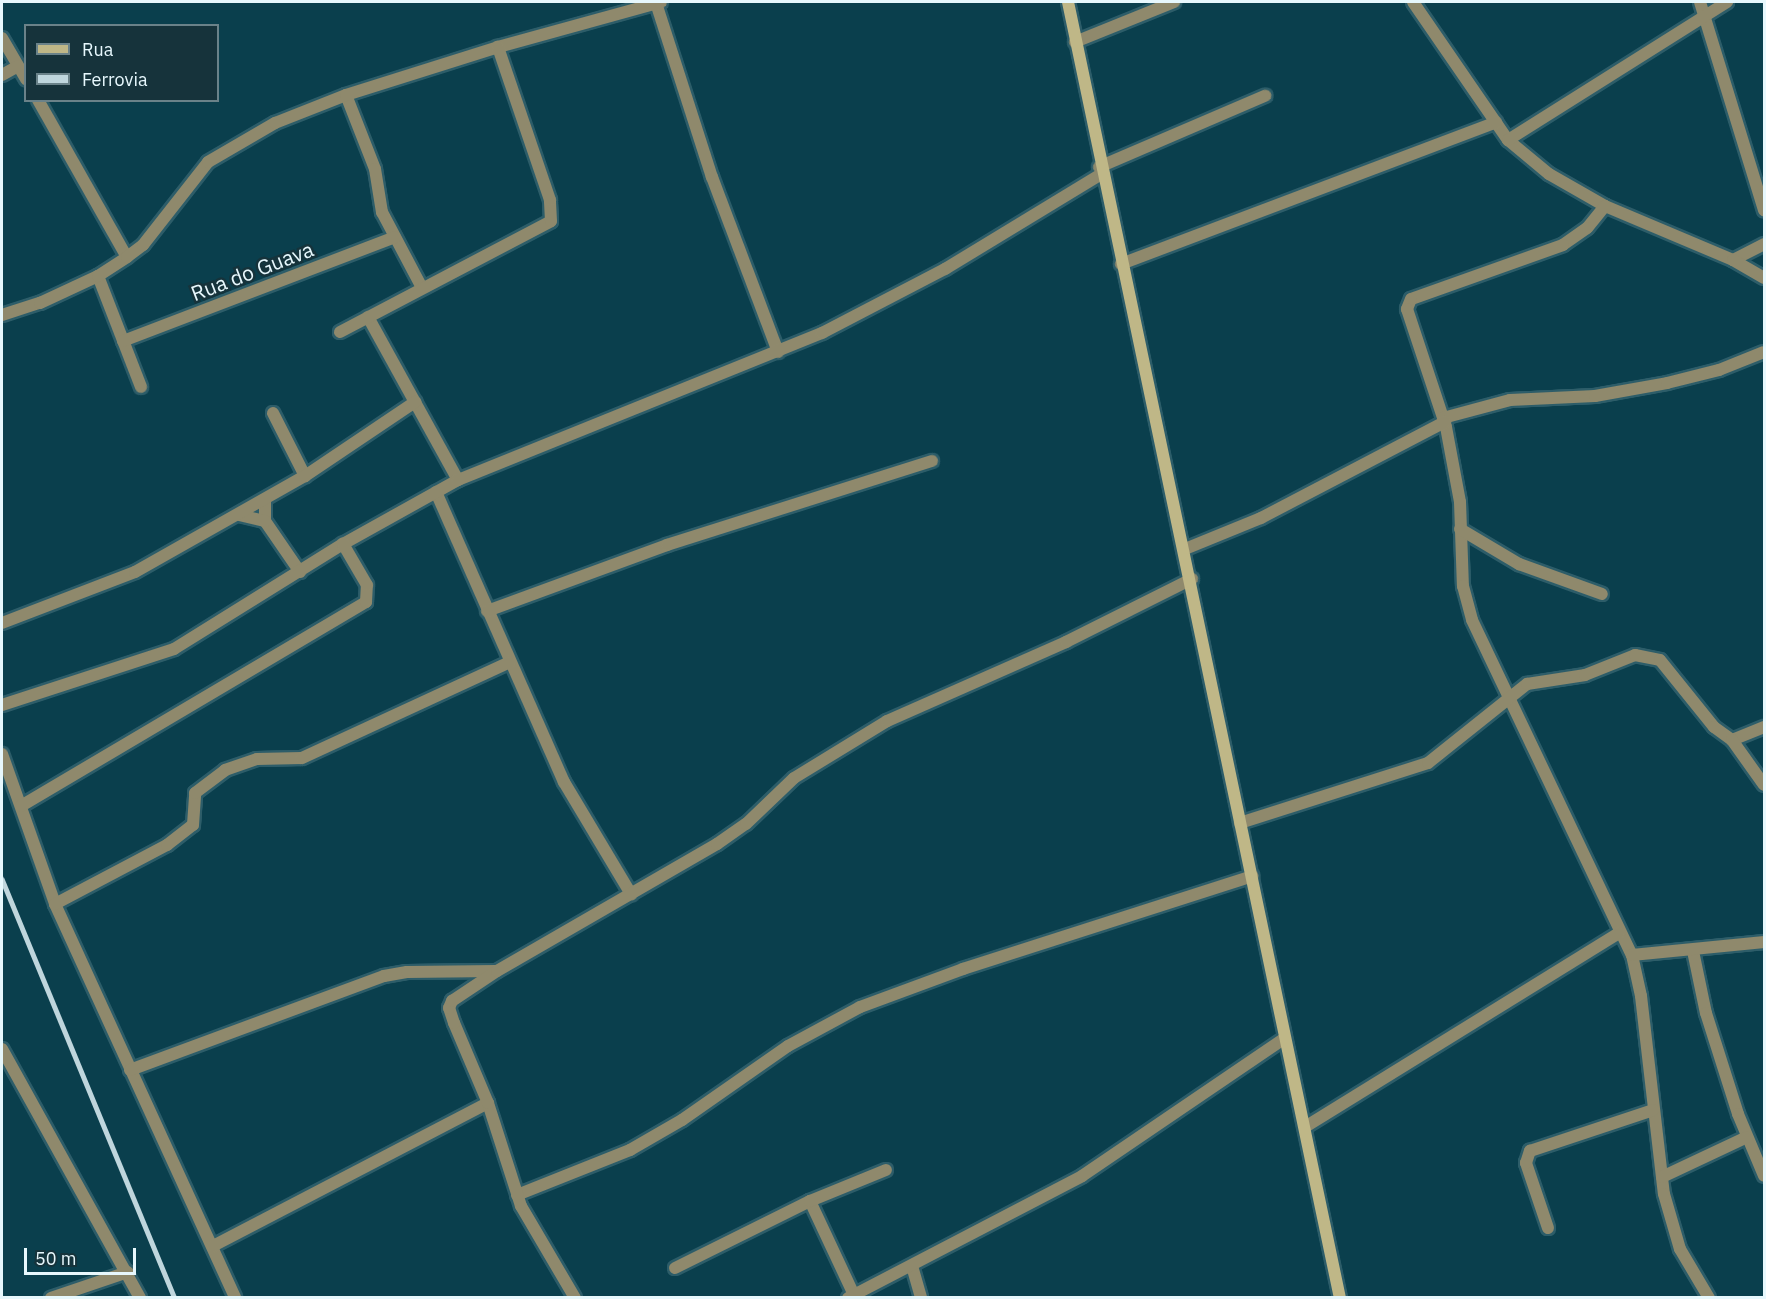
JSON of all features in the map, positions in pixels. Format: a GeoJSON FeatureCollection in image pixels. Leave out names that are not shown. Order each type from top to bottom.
{"type":"FeatureCollection","features":[{"type":"Feature","properties":{"kind":"street"},"geometry":{"type":"LineString","coordinates":[[610,2],[615,15]]}},
{"type":"Feature","properties":{"kind":"street"},"geometry":{"type":"LineString","coordinates":[[2,315],[98,276],[127,257],[143,245],[208,162],[275,123],[346,95],[498,47],[659,2],[712,177],[778,352]]}},
{"type":"Feature","properties":{"kind":"street"},"geometry":{"type":"LineString","coordinates":[[1068,2],[1100,171],[1192,579],[1240,823],[1340,1298]]}},
{"type":"Feature","properties":{"kind":"street"},"geometry":{"type":"LineString","coordinates":[[1075,42],[1174,2]]}},
{"type":"Feature","properties":{"kind":"street"},"geometry":{"type":"LineString","coordinates":[[1413,2],[1508,140],[1549,174],[1605,206],[1733,260],[1764,278]]}},
{"type":"Feature","properties":{"kind":"street"},"geometry":{"type":"LineString","coordinates":[[1508,140],[1703,7],[1727,2]]}},
{"type":"Feature","properties":{"kind":"street"},"geometry":{"type":"LineString","coordinates":[[1703,7],[1764,210]]}},
{"type":"Feature","properties":{"kind":"street"},"geometry":{"type":"LineString","coordinates":[[2,38],[24,76]]}},
{"type":"Feature","properties":{"kind":"street"},"geometry":{"type":"LineString","coordinates":[[340,332],[543,227],[553,216],[498,47]]}},
{"type":"Feature","properties":{"kind":"street"},"geometry":{"type":"LineString","coordinates":[[2,75],[18,66]]}},
{"type":"Feature","properties":{"kind":"street"},"geometry":{"type":"LineString","coordinates":[[346,95],[375,169],[382,212],[422,288]]}},
{"type":"Feature","properties":{"kind":"street"},"geometry":{"type":"LineString","coordinates":[[2,705],[174,649],[343,544],[458,480],[778,352],[890,300],[1100,171],[1265,96]]}},
{"type":"Feature","properties":{"kind":"street"},"geometry":{"type":"LineString","coordinates":[[39,102],[127,257]]}},
{"type":"Feature","properties":{"kind":"street"},"geometry":{"type":"LineString","coordinates":[[1121,264],[1496,122]]}},
{"type":"Feature","properties":{"kind":"street"},"geometry":{"type":"LineString","coordinates":[[1605,206],[1587,228],[1550,251],[1408,302],[1444,420],[1460,502],[1463,586],[1472,620],[1510,695],[1618,933],[1632,955],[1641,996],[1662,1177],[1680,1249],[1709,1298]]}},
{"type":"Feature","properties":{"kind":"street","name":"Rua do Guava"},"geometry":{"type":"LineString","coordinates":[[123,341],[395,237]]}},
{"type":"Feature","properties":{"kind":"street"},"geometry":{"type":"LineString","coordinates":[[1733,260],[1764,244]]}},
{"type":"Feature","properties":{"kind":"street"},"geometry":{"type":"LineString","coordinates":[[98,276],[141,387]]}},
{"type":"Feature","properties":{"kind":"street"},"geometry":{"type":"LineString","coordinates":[[368,317],[458,480]]}},
{"type":"Feature","properties":{"kind":"street"},"geometry":{"type":"LineString","coordinates":[[1185,549],[1271,514],[1444,420],[1510,400],[1595,396],[1667,383],[1719,370],[1764,352]]}},
{"type":"Feature","properties":{"kind":"street"},"geometry":{"type":"LineString","coordinates":[[2,622],[135,572],[305,476],[415,402]]}},
{"type":"Feature","properties":{"kind":"street"},"geometry":{"type":"LineString","coordinates":[[273,413],[305,476]]}},
{"type":"Feature","properties":{"kind":"street"},"geometry":{"type":"LineString","coordinates":[[487,611],[667,544],[932,461]]}},
{"type":"Feature","properties":{"kind":"street"},"geometry":{"type":"LineString","coordinates":[[436,492],[564,782],[631,894]]}},
{"type":"Feature","properties":{"kind":"street"},"geometry":{"type":"LineString","coordinates":[[265,499],[265,522],[300,572]]}},
{"type":"Feature","properties":{"kind":"street"},"geometry":{"type":"LineString","coordinates":[[239,515],[265,522]]}},
{"type":"Feature","properties":{"kind":"street"},"geometry":{"type":"LineString","coordinates":[[1460,529],[1520,564],[1602,594]]}},
{"type":"Feature","properties":{"kind":"street"},"geometry":{"type":"LineString","coordinates":[[21,806],[366,602],[367,585],[343,544]]}},
{"type":"Feature","properties":{"kind":"street"},"geometry":{"type":"LineString","coordinates":[[575,1298],[543,1249],[517,1195],[488,1103],[449,1008],[452,1001],[497,970],[717,844],[746,824],[794,778],[887,722],[1066,642],[1192,579]]}},
{"type":"Feature","properties":{"kind":"street"},"geometry":{"type":"LineString","coordinates":[[1240,823],[1428,763],[1510,695],[1527,684],[1585,675],[1635,656],[1650,656],[1660,660],[1714,727],[1732,740],[1764,785]]}},
{"type":"Feature","properties":{"kind":"street"},"geometry":{"type":"LineString","coordinates":[[55,903],[167,845],[193,825],[195,793],[225,770],[257,759],[309,755],[510,662]]}},
{"type":"Feature","properties":{"kind":"street"},"geometry":{"type":"LineString","coordinates":[[1732,740],[1764,727]]}},
{"type":"Feature","properties":{"kind":"street"},"geometry":{"type":"LineString","coordinates":[[2,754],[55,903],[235,1298]]}},
{"type":"Feature","properties":{"kind":"street"},"geometry":{"type":"LineString","coordinates":[[517,1195],[630,1150],[682,1120],[788,1047],[860,1007],[1252,876]]}},
{"type":"Feature","properties":{"kind":"street"},"geometry":{"type":"LineString","coordinates":[[1305,1127],[1618,933]]}},
{"type":"Feature","properties":{"kind":"street"},"geometry":{"type":"LineString","coordinates":[[1632,955],[1693,951],[1764,942]]}},
{"type":"Feature","properties":{"kind":"street"},"geometry":{"type":"LineString","coordinates":[[1693,951],[1706,1013],[1747,1137],[1759,1146],[1764,1176]]}},
{"type":"Feature","properties":{"kind":"street"},"geometry":{"type":"LineString","coordinates":[[130,1070],[384,976],[407,972],[497,970]]}},
{"type":"Feature","properties":{"kind":"street"},"geometry":{"type":"LineString","coordinates":[[810,1201],[851,1296],[1082,1176],[1286,1038]]}},
{"type":"Feature","properties":{"kind":"street"},"geometry":{"type":"LineString","coordinates":[[2,1049],[49,1139],[128,1272],[140,1298]]}},
{"type":"Feature","properties":{"kind":"street"},"geometry":{"type":"LineString","coordinates":[[213,1246],[488,1103]]}},
{"type":"Feature","properties":{"kind":"street"},"geometry":{"type":"LineString","coordinates":[[1548,1228],[1526,1163],[1530,1151],[1653,1110]]}},
{"type":"Feature","properties":{"kind":"street"},"geometry":{"type":"LineString","coordinates":[[1662,1177],[1747,1137]]}},
{"type":"Feature","properties":{"kind":"street"},"geometry":{"type":"LineString","coordinates":[[675,1268],[810,1201],[886,1170]]}},
{"type":"Feature","properties":{"kind":"street"},"geometry":{"type":"LineString","coordinates":[[912,1266],[921,1298]]}},
{"type":"Feature","properties":{"kind":"street"},"geometry":{"type":"LineString","coordinates":[[51,1298],[128,1272]]}},
{"type":"Feature","properties":{"kind":"railway"},"geometry":{"type":"LineString","coordinates":[[2,879],[175,1298]]}}]}
